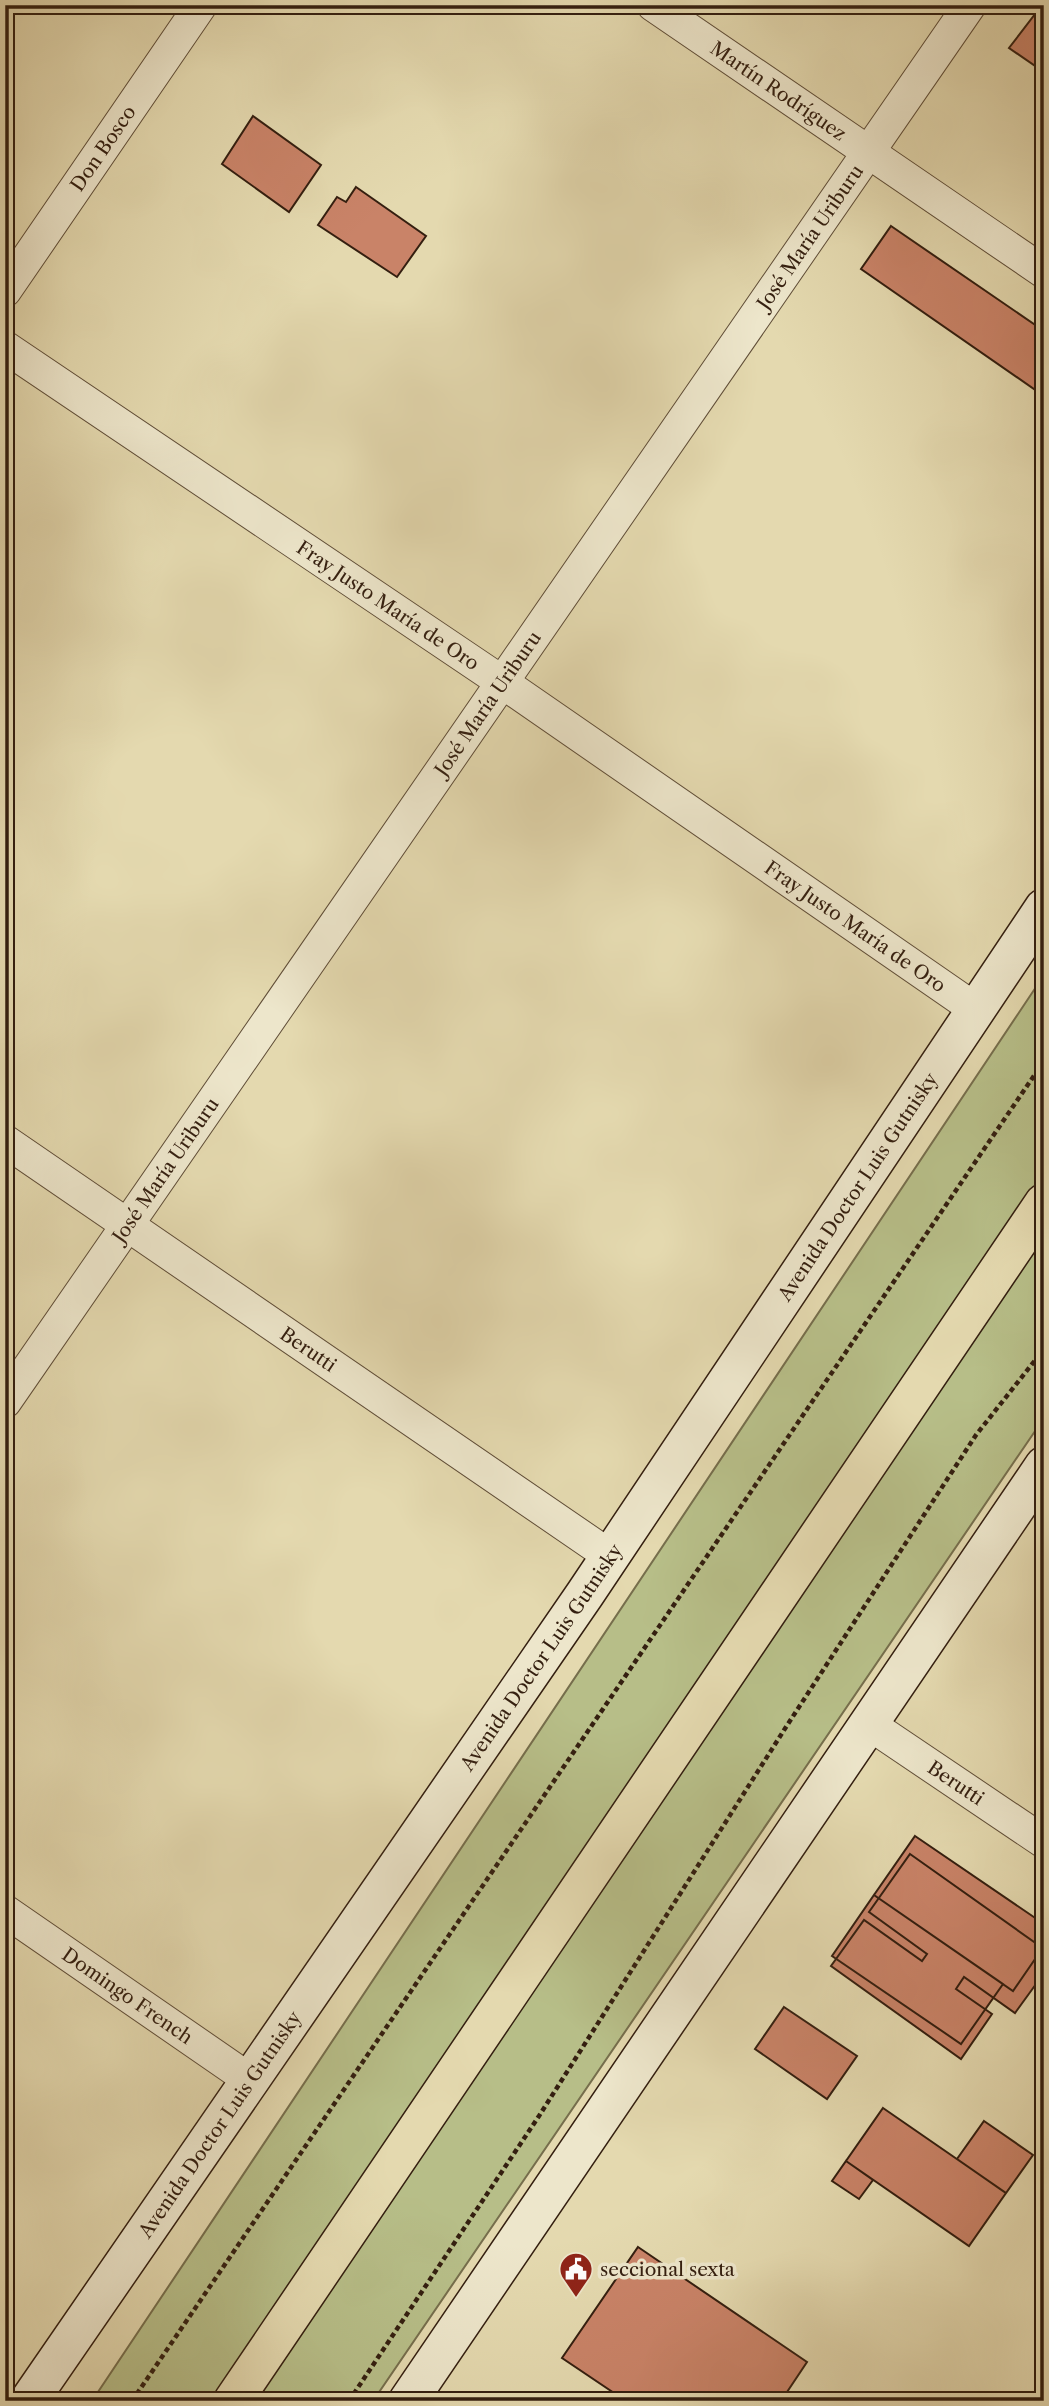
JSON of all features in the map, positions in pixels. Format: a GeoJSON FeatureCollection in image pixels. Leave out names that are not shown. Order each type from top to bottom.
{"type":"FeatureCollection","features":[{"type":"Feature","properties":{"kind":"main road","name":"Avenida Doctor Luis Gutnisky"},"geometry":{"type":"LineString","coordinates":[[29,2401],[610,1556],[1044,908]]}},
{"type":"Feature","properties":{"kind":"main road"},"geometry":{"type":"LineString","coordinates":[[233,2401],[1044,1203]]}},
{"type":"Feature","properties":{"kind":"main road"},"geometry":{"type":"LineString","coordinates":[[408,2401],[1044,1466]]}},
{"type":"Feature","properties":{"kind":"street","name":"Don Bosco"},"geometry":{"type":"LineString","coordinates":[[5,291],[201,5]]}},
{"type":"Feature","properties":{"kind":"street","name":"Martín Rodríguez"},"geometry":{"type":"LineString","coordinates":[[653,5],[1044,272]]}},
{"type":"Feature","properties":{"kind":"street","name":"José María Uriburu"},"geometry":{"type":"LineString","coordinates":[[5,1402],[970,5]]}},
{"type":"Feature","properties":{"kind":"street","name":"Fray Justo María de Oro"},"geometry":{"type":"LineString","coordinates":[[5,347],[502,682],[975,1009]]}},
{"type":"Feature","properties":{"kind":"street","name":"Berutti"},"geometry":{"type":"LineString","coordinates":[[5,1141],[610,1556]]}},
{"type":"Feature","properties":{"kind":"street","name":"Berutti"},"geometry":{"type":"LineString","coordinates":[[869,1724],[1044,1842]]}},
{"type":"Feature","properties":{"kind":"street","name":"Domingo French"},"geometry":{"type":"LineString","coordinates":[[5,1911],[250,2081]]}},
{"type":"Feature","properties":{"kind":"path"},"geometry":{"type":"LineString","coordinates":[[132,2401],[1044,1061]]}},
{"type":"Feature","properties":{"kind":"path"},"geometry":{"type":"LineString","coordinates":[[349,2401],[539,2116],[786,1727],[976,1435],[1044,1349]]}},
{"type":"Feature","properties":{"kind":"green space"},"geometry":{"type":"Polygon","coordinates":[[[1044,975],[1044,1418],[373,2401],[92,2401],[1044,975]]]}},
{"type":"Feature","properties":{"kind":"building"},"geometry":{"type":"Polygon","coordinates":[[[1044,5],[1044,72],[1009,48],[1044,5]]]}},
{"type":"Feature","properties":{"kind":"building"},"geometry":{"type":"Polygon","coordinates":[[[253,116],[321,165],[289,212],[222,164],[253,116]]]}},
{"type":"Feature","properties":{"kind":"building"},"geometry":{"type":"Polygon","coordinates":[[[356,187],[426,236],[397,277],[318,225],[337,197],[346,202],[356,187]]]}},
{"type":"Feature","properties":{"kind":"building"},"geometry":{"type":"Polygon","coordinates":[[[891,226],[1044,331],[1044,396],[861,269],[891,226]]]}},
{"type":"Feature","properties":{"kind":"building"},"geometry":{"type":"Polygon","coordinates":[[[915,1836],[1044,1924],[1044,1946],[1013,1991],[874,1895],[915,1836]]]}},
{"type":"Feature","properties":{"kind":"building"},"geometry":{"type":"Polygon","coordinates":[[[910,1854],[1044,1949],[1044,1973],[1015,2013],[964,1977],[956,1989],[992,2014],[961,2059],[831,1966],[864,1920],[922,1961],[927,1954],[869,1912],[910,1854]]]}},
{"type":"Feature","properties":{"kind":"building"},"geometry":{"type":"Polygon","coordinates":[[[874,1895],[1003,1984],[961,2044],[832,1956],[874,1895]]]}},
{"type":"Feature","properties":{"kind":"building"},"geometry":{"type":"Polygon","coordinates":[[[784,2007],[857,2056],[827,2099],[755,2049],[784,2007]]]}},
{"type":"Feature","properties":{"kind":"building"},"geometry":{"type":"Polygon","coordinates":[[[883,2108],[1006,2193],[969,2246],[846,2161],[883,2108]]]}},
{"type":"Feature","properties":{"kind":"building"},"geometry":{"type":"Polygon","coordinates":[[[984,2121],[1033,2155],[1006,2193],[957,2159],[984,2121]]]}},
{"type":"Feature","properties":{"kind":"building"},"geometry":{"type":"Polygon","coordinates":[[[846,2161],[873,2180],[859,2199],[832,2181],[846,2161]]]}},
{"type":"Feature","properties":{"kind":"building"},"geometry":{"type":"Polygon","coordinates":[[[638,2247],[807,2362],[781,2401],[626,2401],[562,2358],[638,2247]]]}},
{"type":"Feature","properties":{"kind":"place","name":"seccional sexta"},"geometry":{"type":"Point","coordinates":[576,2299]}}]}
